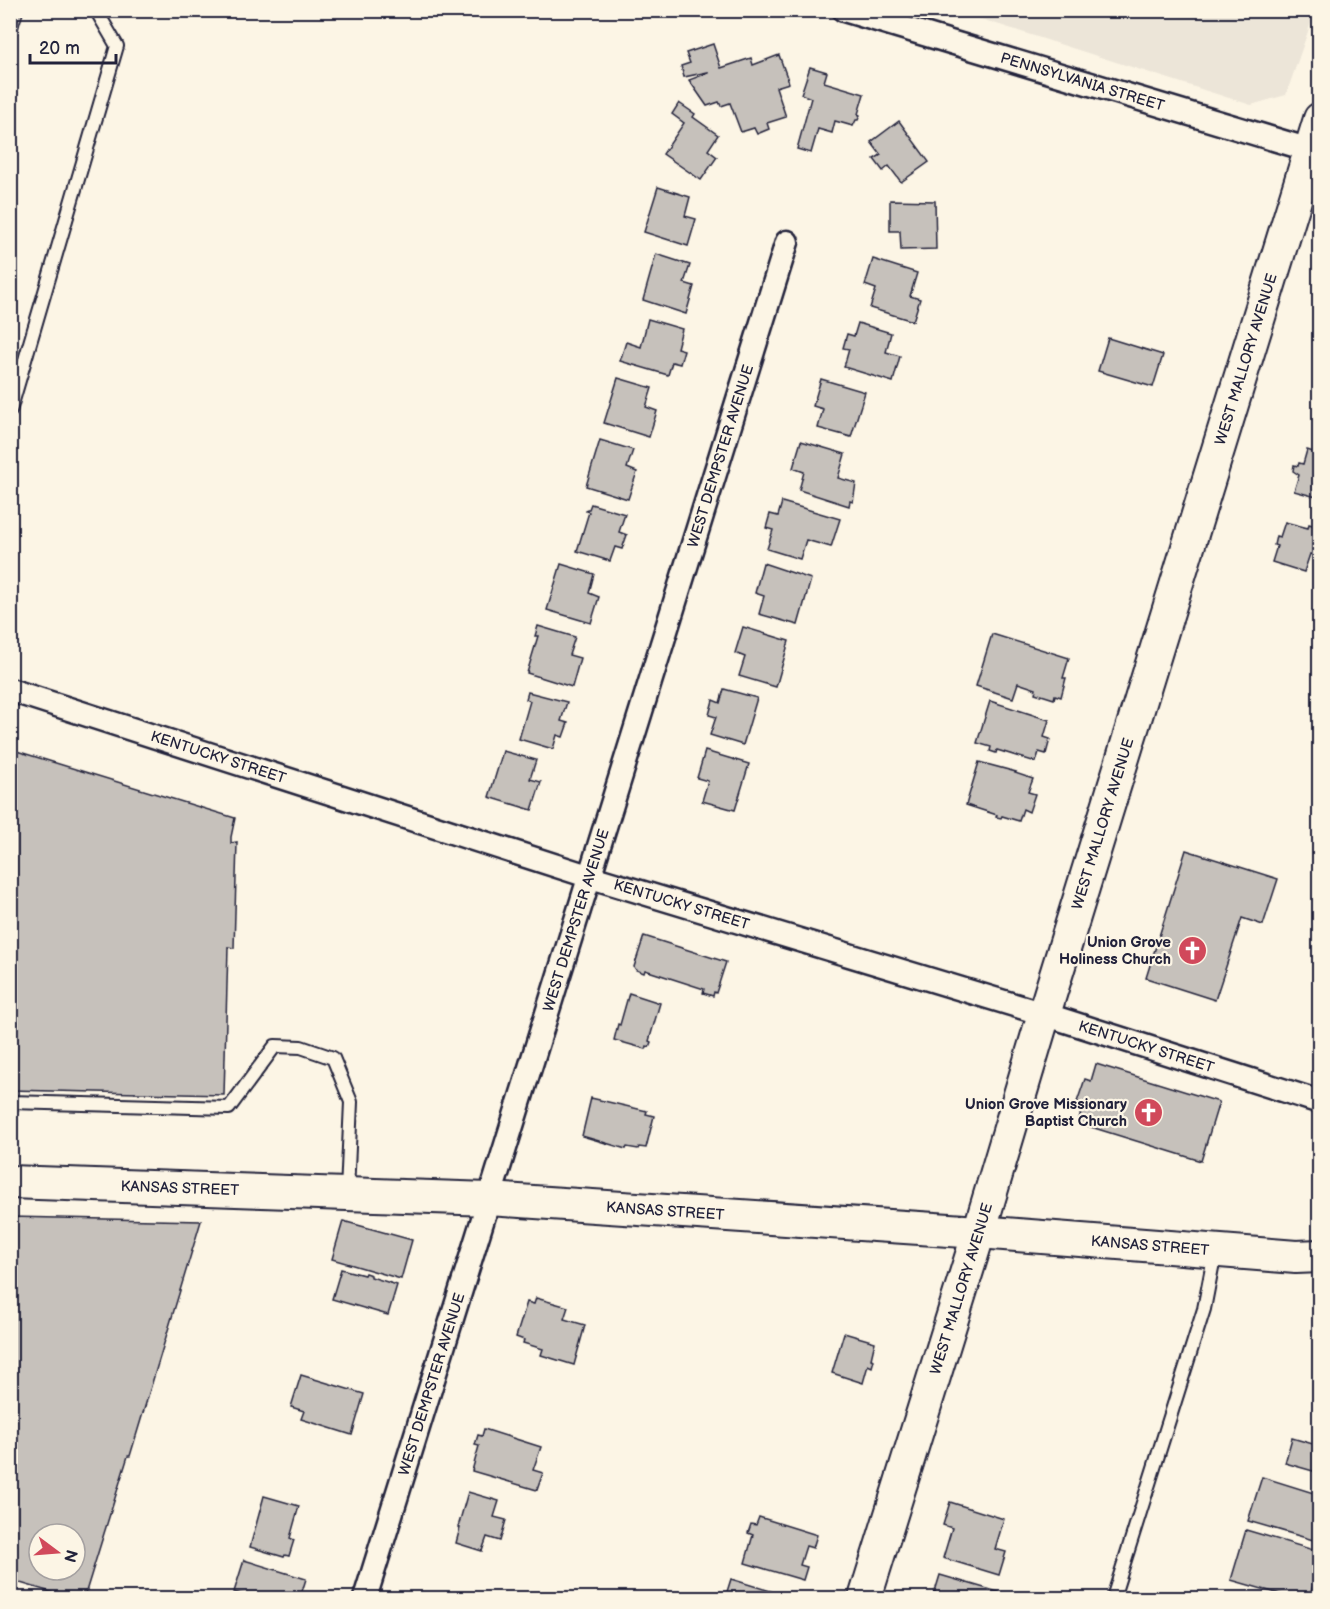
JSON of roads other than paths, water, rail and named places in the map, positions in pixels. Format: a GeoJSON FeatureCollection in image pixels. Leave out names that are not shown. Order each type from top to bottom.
{"type":"FeatureCollection","features":[{"type":"Feature","properties":{"kind":"main road","name":"WEST MALLORY AVENUE"},"geometry":{"type":"LineString","coordinates":[[865,1599],[980,1232],[1044,1014],[1314,151],[1320,119]]}},
{"type":"Feature","properties":{"kind":"main road","name":"KANSAS STREET"},"geometry":{"type":"LineString","coordinates":[[10,1182],[489,1199],[980,1232],[1296,1257],[1320,1256]]}},
{"type":"Feature","properties":{"kind":"street","name":"PENNSYLVANIA STREET"},"geometry":{"type":"LineString","coordinates":[[844,10],[1314,151]]}},
{"type":"Feature","properties":{"kind":"street","name":"WEST DEMPSTER AVENUE"},"geometry":{"type":"LineString","coordinates":[[365,1599],[591,877],[786,242]]}},
{"type":"Feature","properties":{"kind":"street","name":"KENTUCKY STREET"},"geometry":{"type":"LineString","coordinates":[[10,690],[591,877],[1044,1014],[1320,1102]]}},
{"type":"Feature","properties":{"kind":"lane"},"geometry":{"type":"LineString","coordinates":[[10,411],[117,46],[96,10]]}},
{"type":"Feature","properties":{"kind":"lane"},"geometry":{"type":"LineString","coordinates":[[10,1102],[229,1108],[275,1046],[301,1047],[333,1058],[351,1102],[347,1194]]}},
{"type":"Feature","properties":{"kind":"lane"},"geometry":{"type":"LineString","coordinates":[[1113,1599],[1204,1309],[1216,1250]]}},
{"type":"Feature","properties":{"kind":"place","name":"Union Grove Holiness Church"},"geometry":{"type":"Point","coordinates":[1192,951]}},
{"type":"Feature","properties":{"kind":"place","name":"Union Grove Missionary Baptist Church"},"geometry":{"type":"Point","coordinates":[1148,1113]}}]}
